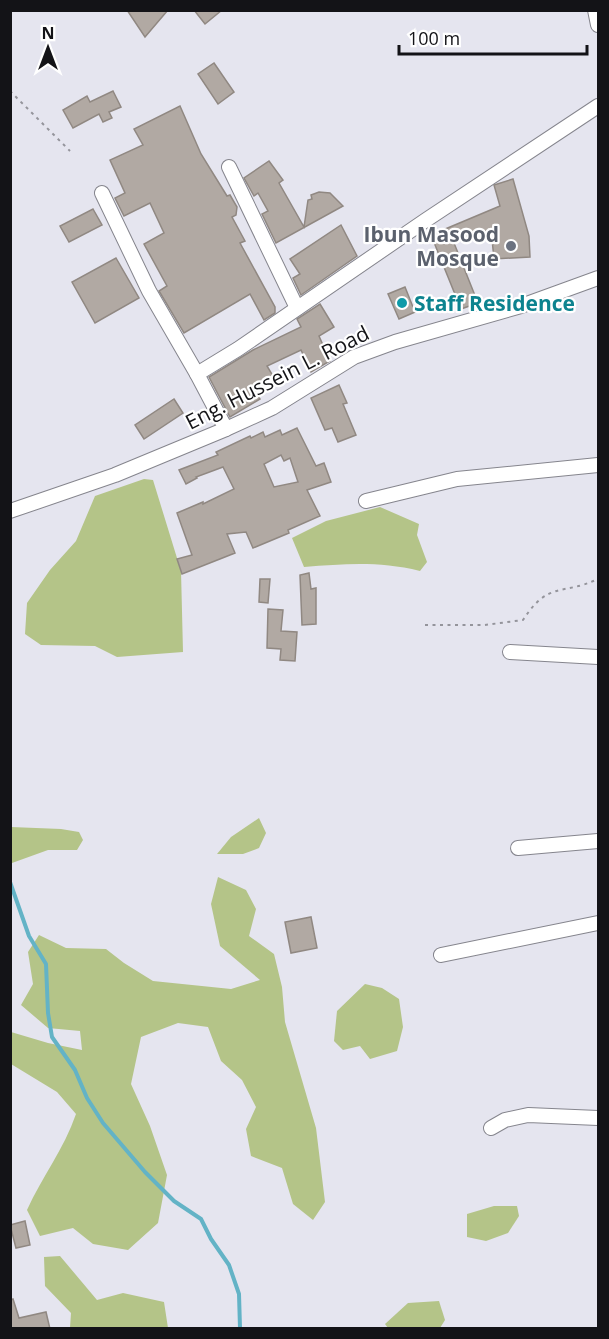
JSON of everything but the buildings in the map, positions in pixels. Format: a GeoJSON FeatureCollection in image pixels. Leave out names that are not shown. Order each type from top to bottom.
{"type":"FeatureCollection","features":[{"type":"Feature","properties":{"kind":"street"},"geometry":{"type":"LineString","coordinates":[[595,10],[598,25]]}},
{"type":"Feature","properties":{"kind":"street"},"geometry":{"type":"LineString","coordinates":[[197,374],[238,349],[598,106]]}},
{"type":"Feature","properties":{"kind":"street"},"geometry":{"type":"LineString","coordinates":[[229,167],[297,308]]}},
{"type":"Feature","properties":{"kind":"street"},"geometry":{"type":"LineString","coordinates":[[102,193],[149,291],[226,429]]}},
{"type":"Feature","properties":{"kind":"street","name":"Eng. Hussein L. Road"},"geometry":{"type":"LineString","coordinates":[[10,511],[115,475],[226,429],[272,408],[354,357],[395,342],[521,306],[598,278]]}},
{"type":"Feature","properties":{"kind":"street"},"geometry":{"type":"LineString","coordinates":[[366,501],[457,479],[598,465]]}},
{"type":"Feature","properties":{"kind":"street"},"geometry":{"type":"LineString","coordinates":[[510,652],[598,657]]}},
{"type":"Feature","properties":{"kind":"street"},"geometry":{"type":"LineString","coordinates":[[518,848],[598,841]]}},
{"type":"Feature","properties":{"kind":"street"},"geometry":{"type":"LineString","coordinates":[[441,955],[598,923]]}},
{"type":"Feature","properties":{"kind":"street"},"geometry":{"type":"LineString","coordinates":[[491,1128],[505,1120],[528,1115],[598,1118]]}},
{"type":"Feature","properties":{"kind":"path"},"geometry":{"type":"LineString","coordinates":[[10,91],[70,151]]}},
{"type":"Feature","properties":{"kind":"path"},"geometry":{"type":"LineString","coordinates":[[424,625],[485,625],[523,620],[533,604],[546,593],[587,584],[598,579]]}},
{"type":"Feature","properties":{"kind":"green space"},"geometry":{"type":"Polygon","coordinates":[[[144,479],[153,480],[181,571],[183,652],[117,657],[95,646],[41,645],[25,634],[27,603],[50,570],[76,541],[95,496],[144,479]]]}},
{"type":"Feature","properties":{"kind":"green space"},"geometry":{"type":"Polygon","coordinates":[[[380,507],[419,524],[417,535],[427,562],[420,571],[348,564],[304,567],[292,538],[326,521],[380,507]]]}},
{"type":"Feature","properties":{"kind":"green space"},"geometry":{"type":"Polygon","coordinates":[[[259,818],[266,833],[259,848],[243,854],[217,854],[231,837],[259,818]]]}},
{"type":"Feature","properties":{"kind":"green space"},"geometry":{"type":"Polygon","coordinates":[[[11,827],[79,832],[83,840],[77,850],[48,850],[11,865],[11,827]]]}},
{"type":"Feature","properties":{"kind":"green space"},"geometry":{"type":"Polygon","coordinates":[[[218,877],[246,890],[256,909],[249,936],[274,954],[282,987],[285,1022],[316,1128],[325,1202],[313,1220],[293,1204],[282,1168],[251,1156],[246,1129],[256,1107],[242,1080],[221,1061],[208,1027],[178,1023],[141,1037],[131,1084],[150,1126],[167,1175],[158,1223],[128,1250],[93,1244],[73,1228],[40,1236],[27,1210],[76,1114],[57,1092],[11,1064],[11,1032],[82,1050],[80,1031],[48,1028],[21,1005],[33,984],[28,952],[39,935],[66,948],[106,949],[153,981],[231,989],[260,980],[220,946],[211,904],[218,877]]]}},
{"type":"Feature","properties":{"kind":"green space"},"geometry":{"type":"Polygon","coordinates":[[[365,984],[382,988],[399,999],[403,1027],[397,1051],[370,1059],[360,1046],[343,1050],[334,1041],[337,1011],[365,984]]]}},
{"type":"Feature","properties":{"kind":"green space"},"geometry":{"type":"Polygon","coordinates":[[[494,1206],[517,1206],[519,1216],[508,1233],[486,1241],[467,1237],[467,1214],[494,1206]]]}},
{"type":"Feature","properties":{"kind":"green space"},"geometry":{"type":"Polygon","coordinates":[[[60,1256],[97,1300],[123,1293],[164,1302],[168,1328],[70,1328],[71,1313],[45,1286],[44,1257],[60,1256]]]}},
{"type":"Feature","properties":{"kind":"green space"},"geometry":{"type":"Polygon","coordinates":[[[439,1301],[445,1320],[440,1328],[388,1328],[385,1324],[408,1303],[439,1301]]]}},
{"type":"Feature","properties":{"kind":"waterway"},"geometry":{"type":"LineString","coordinates":[[10,882],[29,936],[46,964],[48,1013],[52,1037],[75,1070],[87,1098],[103,1123],[145,1172],[174,1201],[201,1219],[211,1239],[229,1265],[239,1294],[240,1328]]}},
{"type":"Feature","properties":{"kind":"place","name":"Ibun Masood Mosque"},"geometry":{"type":"Point","coordinates":[511,246]}},
{"type":"Feature","properties":{"kind":"place","name":"Staff Residence"},"geometry":{"type":"Point","coordinates":[402,303]}}]}
